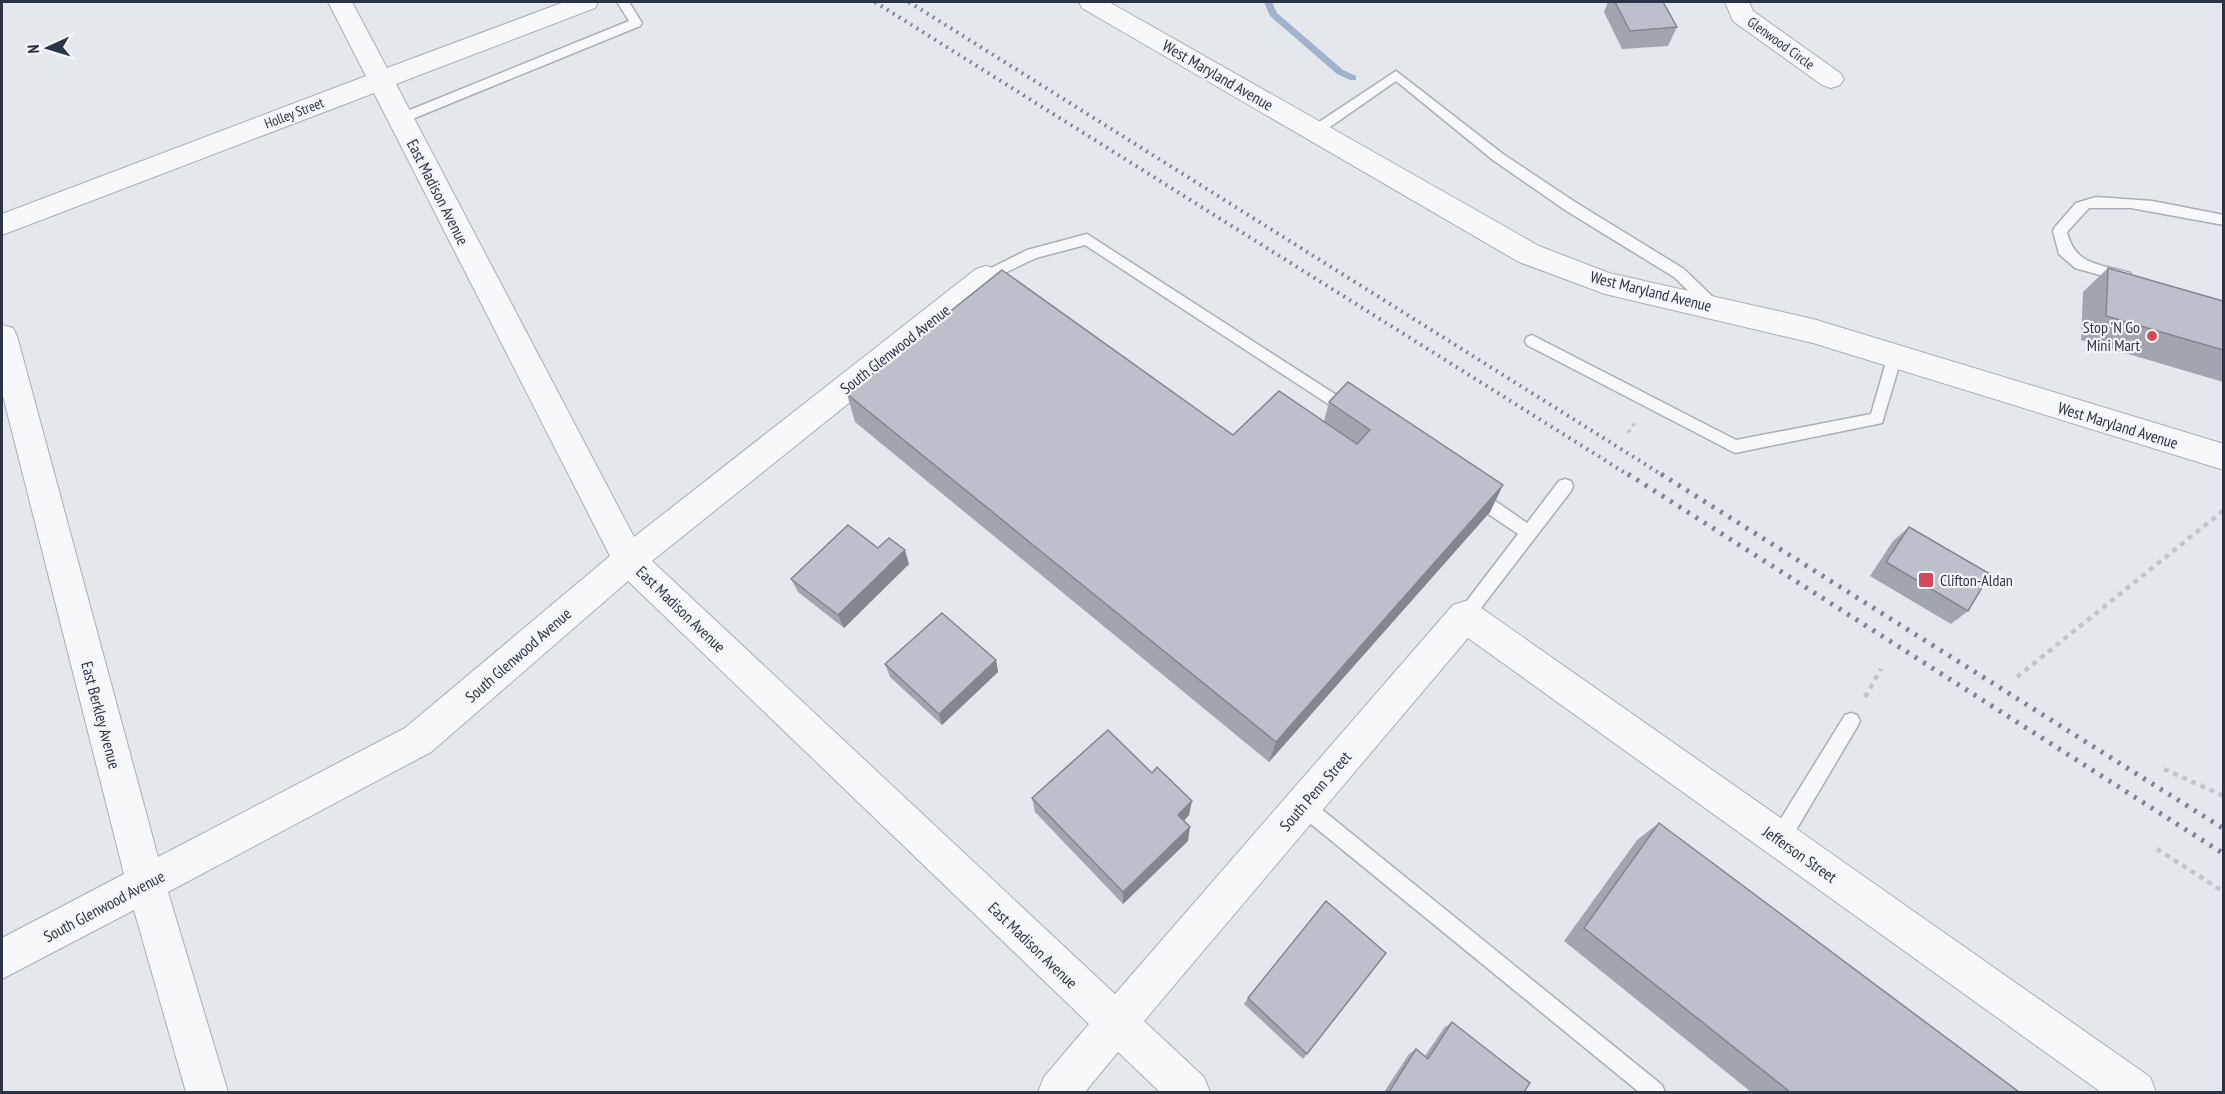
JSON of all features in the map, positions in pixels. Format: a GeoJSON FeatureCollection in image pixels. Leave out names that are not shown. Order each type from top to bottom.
{"type":"FeatureCollection","features":[{"type":"Feature","properties":{"kind":"street","name":"East Madison Avenue"},"geometry":{"type":"LineString","coordinates":[[340,2],[629,560],[1189,1092]]}},
{"type":"Feature","properties":{"kind":"street","name":"Holley Street"},"geometry":{"type":"LineString","coordinates":[[2,225],[586,2]]}},
{"type":"Feature","properties":{"kind":"street","name":"West Maryland Avenue"},"geometry":{"type":"LineString","coordinates":[[1091,2],[1529,254],[1605,283],[1813,331],[2223,457]]}},
{"type":"Feature","properties":{"kind":"street","name":"Glenwood Circle"},"geometry":{"type":"LineString","coordinates":[[1737,2],[1742,15],[1831,79]]}},
{"type":"Feature","properties":{"kind":"street","name":"South Glenwood Avenue"},"geometry":{"type":"LineString","coordinates":[[2,959],[418,741],[629,560],[986,277]]}},
{"type":"Feature","properties":{"kind":"street","name":"East Berkley Avenue"},"geometry":{"type":"LineString","coordinates":[[2,336],[146,884],[207,1092]]}},
{"type":"Feature","properties":{"kind":"street","name":"South Penn Street"},"geometry":{"type":"LineString","coordinates":[[1059,1092],[1115,1023],[1465,616]]}},
{"type":"Feature","properties":{"kind":"street","name":"Jefferson Street"},"geometry":{"type":"LineString","coordinates":[[1465,616],[2135,1092]]}},
{"type":"Feature","properties":{"kind":"lane"},"geometry":{"type":"LineString","coordinates":[[400,120],[636,23],[623,2]]}},
{"type":"Feature","properties":{"kind":"lane"},"geometry":{"type":"LineString","coordinates":[[1315,131],[1396,75],[1498,157],[1552,194],[1679,273],[1714,307]]}},
{"type":"Feature","properties":{"kind":"lane"},"geometry":{"type":"LineString","coordinates":[[2135,280],[2080,264],[2064,250],[2060,231],[2072,215],[2087,203],[2110,202],[2223,220]]}},
{"type":"Feature","properties":{"kind":"lane"},"geometry":{"type":"LineString","coordinates":[[986,277],[1032,254],[1087,238],[1367,423]]}},
{"type":"Feature","properties":{"kind":"lane"},"geometry":{"type":"LineString","coordinates":[[1532,341],[1735,447],[1877,419],[1894,356]]}},
{"type":"Feature","properties":{"kind":"lane","name":"South Penn Street"},"geometry":{"type":"LineString","coordinates":[[1465,616],[1565,486]]}},
{"type":"Feature","properties":{"kind":"lane"},"geometry":{"type":"LineString","coordinates":[[1463,488],[1529,533]]}},
{"type":"Feature","properties":{"kind":"lane"},"geometry":{"type":"LineString","coordinates":[[1779,840],[1851,721]]}},
{"type":"Feature","properties":{"kind":"lane"},"geometry":{"type":"LineString","coordinates":[[1302,805],[1655,1092]]}},
{"type":"Feature","properties":{"kind":"path"},"geometry":{"type":"LineString","coordinates":[[2018,677],[2223,510]]}},
{"type":"Feature","properties":{"kind":"path"},"geometry":{"type":"LineString","coordinates":[[2164,769],[2223,796]]}},
{"type":"Feature","properties":{"kind":"path"},"geometry":{"type":"LineString","coordinates":[[2157,849],[2223,892]]}},
{"type":"Feature","properties":{"kind":"building"},"geometry":{"type":"Polygon","coordinates":[[[1615,2],[1663,2],[1677,27],[1630,31],[1615,2]]]}},
{"type":"Feature","properties":{"kind":"building"},"geometry":{"type":"Polygon","coordinates":[[[2108,268],[2223,301],[2223,350],[2106,316],[2108,268]]]}},
{"type":"Feature","properties":{"kind":"building"},"geometry":{"type":"Polygon","coordinates":[[[1002,270],[1233,435],[1279,391],[1357,444],[1370,430],[1329,402],[1348,382],[1503,485],[1276,742],[847,394],[1002,270]]]}},
{"type":"Feature","properties":{"kind":"building"},"geometry":{"type":"Polygon","coordinates":[[[848,525],[878,548],[889,538],[905,550],[838,615],[791,579],[848,525]]]}},
{"type":"Feature","properties":{"kind":"building"},"geometry":{"type":"Polygon","coordinates":[[[1909,527],[1990,574],[1968,611],[1886,562],[1909,527]]]}},
{"type":"Feature","properties":{"kind":"building"},"geometry":{"type":"Polygon","coordinates":[[[942,613],[996,660],[939,714],[885,664],[942,613]]]}},
{"type":"Feature","properties":{"kind":"building"},"geometry":{"type":"Polygon","coordinates":[[[1108,730],[1152,773],[1157,767],[1192,801],[1178,815],[1190,827],[1123,892],[1032,798],[1108,730]]]}},
{"type":"Feature","properties":{"kind":"building"},"geometry":{"type":"Polygon","coordinates":[[[1659,823],[2019,1092],[1790,1092],[1584,928],[1659,823]]]}},
{"type":"Feature","properties":{"kind":"building"},"geometry":{"type":"Polygon","coordinates":[[[1326,901],[1386,953],[1307,1054],[1248,998],[1326,901]]]}},
{"type":"Feature","properties":{"kind":"building"},"geometry":{"type":"Polygon","coordinates":[[[1452,1022],[1530,1083],[1524,1092],[1389,1092],[1416,1049],[1428,1059],[1452,1022]]]}},
{"type":"Feature","properties":{"kind":"waterway"},"geometry":{"type":"LineString","coordinates":[[1268,2],[1273,14],[1340,72],[1353,78]]}},
{"type":"Feature","properties":{"kind":"railway"},"geometry":{"type":"LineString","coordinates":[[875,2],[1630,476]]}},
{"type":"Feature","properties":{"kind":"railway"},"geometry":{"type":"LineString","coordinates":[[909,2],[1664,476]]}},
{"type":"Feature","properties":{"kind":"railway"},"geometry":{"type":"LineString","coordinates":[[1628,474],[2224,854]]}},
{"type":"Feature","properties":{"kind":"railway"},"geometry":{"type":"LineString","coordinates":[[1661,474],[2224,829]]}},
{"type":"Feature","properties":{"kind":"place","name":"Stop 'N Go Mini Mart"},"geometry":{"type":"Point","coordinates":[2152,336]}},
{"type":"Feature","properties":{"kind":"place","name":"Clifton-Aldan"},"geometry":{"type":"Point","coordinates":[1926,580]}}]}
